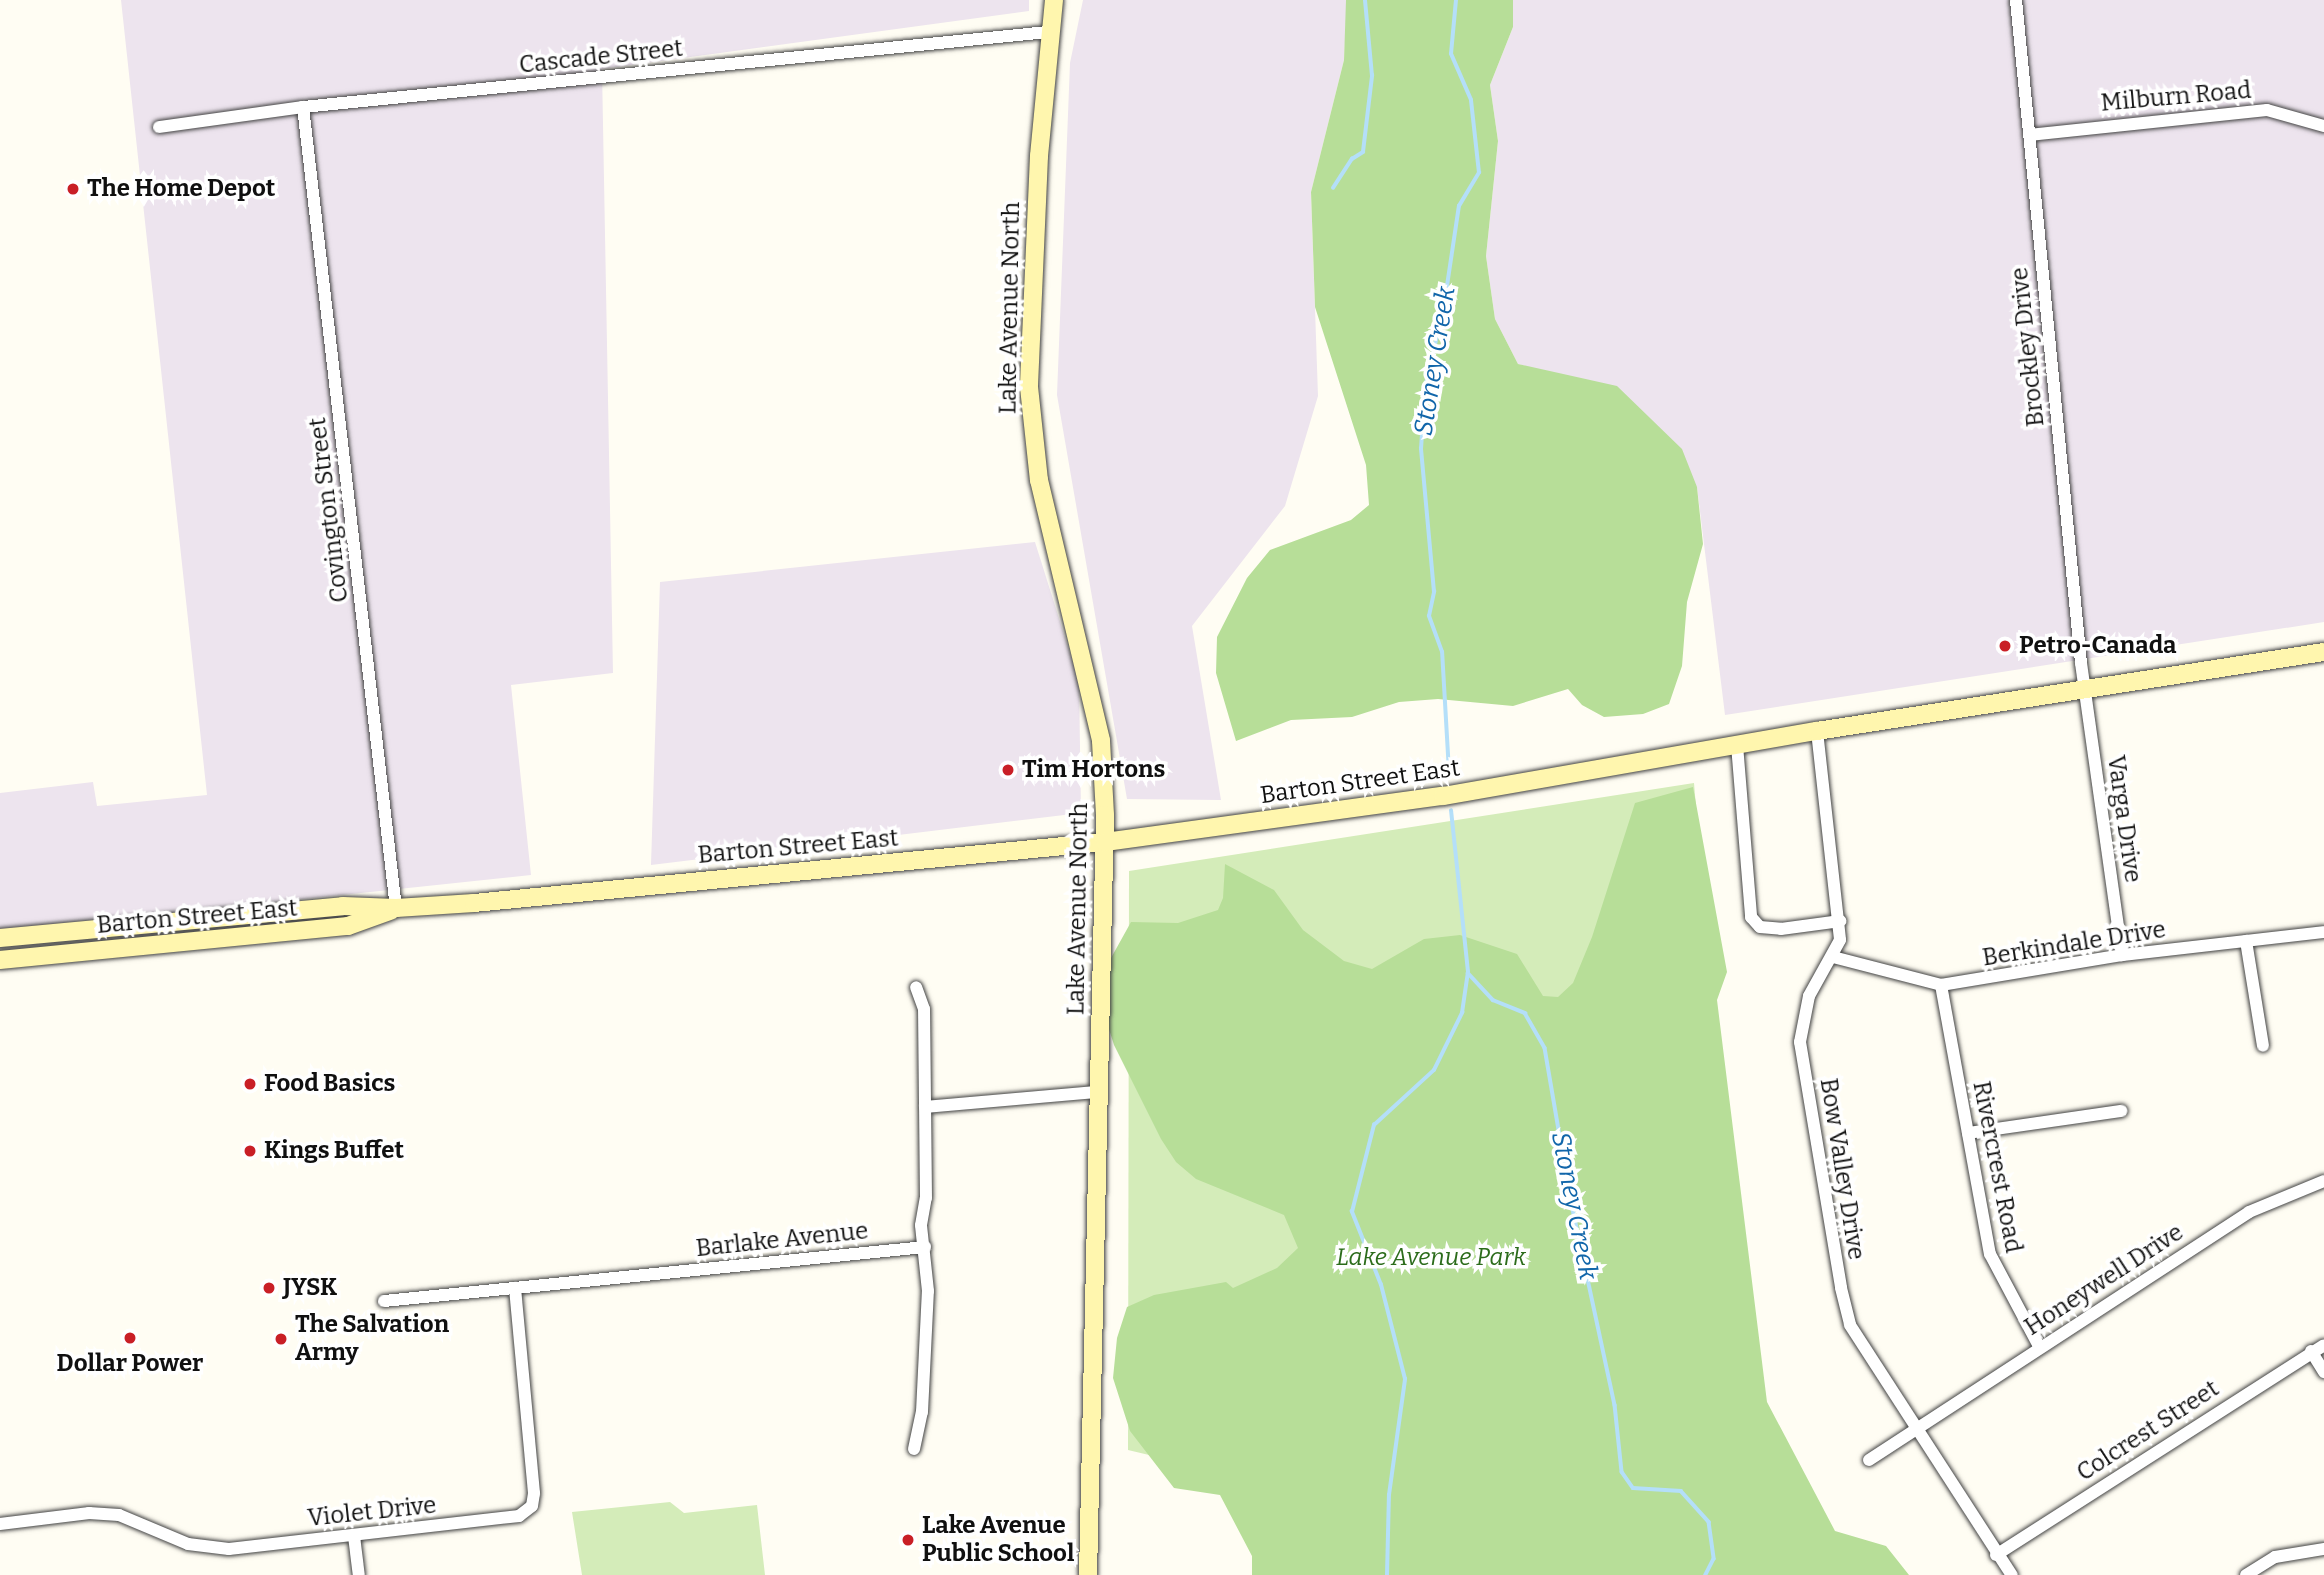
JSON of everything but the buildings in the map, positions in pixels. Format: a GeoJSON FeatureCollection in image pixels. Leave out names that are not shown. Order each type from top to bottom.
{"type":"FeatureCollection","features":[{"type":"Feature","properties":{"kind":"main road","name":"Lake Avenue North"},"geometry":{"type":"LineString","coordinates":[[1054,0],[1048,32],[1029,393],[1040,480],[1101,741],[1105,842],[1088,1575]]}},
{"type":"Feature","properties":{"kind":"main road","name":"Barton Street East"},"geometry":{"type":"LineString","coordinates":[[0,938],[343,906],[396,908],[1105,842],[1443,796],[1817,730],[2324,652]]}},
{"type":"Feature","properties":{"kind":"main road","name":"Barton Street East"},"geometry":{"type":"LineString","coordinates":[[0,960],[348,926],[396,908]]}},
{"type":"Feature","properties":{"kind":"main road"},"geometry":{"type":"LineString","coordinates":[[40,934],[42,956]]}},
{"type":"Feature","properties":{"kind":"street","name":"Brockley Drive"},"geometry":{"type":"LineString","coordinates":[[2016,0],[2084,689]]}},
{"type":"Feature","properties":{"kind":"street","name":"Cascade Street"},"geometry":{"type":"LineString","coordinates":[[159,127],[303,107],[1048,32]]}},
{"type":"Feature","properties":{"kind":"street","name":"Covington Street"},"geometry":{"type":"LineString","coordinates":[[303,107],[396,908]]}},
{"type":"Feature","properties":{"kind":"street","name":"Milburn Road"},"geometry":{"type":"LineString","coordinates":[[2029,135],[2267,110],[2324,126]]}},
{"type":"Feature","properties":{"kind":"street","name":"Varga Drive"},"geometry":{"type":"LineString","coordinates":[[2084,689],[2122,955]]}},
{"type":"Feature","properties":{"kind":"street","name":"Bow Valley Drive"},"geometry":{"type":"LineString","coordinates":[[1817,730],[1840,921],[1833,957],[1809,996],[1800,1042],[1841,1288],[1850,1325],[1914,1430],[2012,1575]]}},
{"type":"Feature","properties":{"kind":"street"},"geometry":{"type":"LineString","coordinates":[[1737,745],[1751,917],[1760,927],[1780,929],[1840,921]]}},
{"type":"Feature","properties":{"kind":"street","name":"Berkindale Drive"},"geometry":{"type":"LineString","coordinates":[[1833,957],[1941,985],[2122,955],[2324,932]]}},
{"type":"Feature","properties":{"kind":"street"},"geometry":{"type":"LineString","coordinates":[[2246,941],[2263,1046]]}},
{"type":"Feature","properties":{"kind":"street","name":"Rivercrest Road"},"geometry":{"type":"LineString","coordinates":[[1941,985],[1990,1254],[2039,1346]]}},
{"type":"Feature","properties":{"kind":"street"},"geometry":{"type":"LineString","coordinates":[[914,1449],[922,1412],[928,1291],[921,1226],[926,1198],[924,1009],[916,987]]}},
{"type":"Feature","properties":{"kind":"street"},"geometry":{"type":"LineString","coordinates":[[925,1107],[1098,1092]]}},
{"type":"Feature","properties":{"kind":"street"},"geometry":{"type":"LineString","coordinates":[[1968,1133],[2121,1111]]}},
{"type":"Feature","properties":{"kind":"street","name":"Honeywell Drive"},"geometry":{"type":"LineString","coordinates":[[1869,1460],[2039,1346],[2249,1212],[2324,1181]]}},
{"type":"Feature","properties":{"kind":"street","name":"Barlake Avenue"},"geometry":{"type":"LineString","coordinates":[[384,1301],[925,1247]]}},
{"type":"Feature","properties":{"kind":"street","name":"Violet Drive"},"geometry":{"type":"LineString","coordinates":[[0,1524],[89,1513],[119,1515],[210,1549],[354,1536],[519,1516],[532,1506],[515,1288]]}},
{"type":"Feature","properties":{"kind":"street","name":"Colcrest Street"},"geometry":{"type":"LineString","coordinates":[[1996,1555],[2324,1345]]}},
{"type":"Feature","properties":{"kind":"street"},"geometry":{"type":"LineString","coordinates":[[2311,1351],[2324,1372]]}},
{"type":"Feature","properties":{"kind":"street"},"geometry":{"type":"LineString","coordinates":[[354,1536],[359,1575]]}},
{"type":"Feature","properties":{"kind":"street"},"geometry":{"type":"LineString","coordinates":[[2246,1575],[2275,1557],[2324,1549]]}},
{"type":"Feature","properties":{"kind":"shaded area"},"geometry":{"type":"Polygon","coordinates":[[[121,0],[1029,0],[1029,11],[602,69],[613,673],[511,685],[531,875],[0,931],[0,793],[93,782],[97,806],[207,795],[121,0]]]}},
{"type":"Feature","properties":{"kind":"shaded area"},"geometry":{"type":"Polygon","coordinates":[[[1083,0],[1346,0],[1347,4],[1344,60],[1311,192],[1318,396],[1285,506],[1192,626],[1221,800],[1127,799],[1057,395],[1070,63],[1083,0]]]}},
{"type":"Feature","properties":{"kind":"shaded area"},"geometry":{"type":"Polygon","coordinates":[[[1513,0],[2324,0],[2324,622],[1725,715],[1697,487],[1556,375],[1518,364],[1495,319],[1486,256],[1498,141],[1490,85],[1513,27],[1513,0]]]}},
{"type":"Feature","properties":{"kind":"shaded area"},"geometry":{"type":"Polygon","coordinates":[[[1035,542],[1079,682],[1081,813],[651,865],[660,582],[1035,542]]]}},
{"type":"Feature","properties":{"kind":"green space"},"geometry":{"type":"Polygon","coordinates":[[[1346,0],[1513,0],[1513,27],[1490,85],[1498,141],[1486,256],[1495,319],[1518,364],[1617,386],[1682,449],[1697,487],[1703,544],[1687,602],[1682,666],[1669,704],[1643,714],[1604,717],[1582,705],[1568,689],[1513,706],[1438,699],[1399,702],[1352,717],[1291,720],[1236,741],[1216,673],[1217,637],[1247,578],[1270,550],[1351,520],[1369,505],[1366,465],[1315,307],[1311,192],[1344,60],[1346,0]]]}},
{"type":"Feature","properties":{"kind":"green space","name":"Lake Avenue Park"},"geometry":{"type":"Polygon","coordinates":[[[1694,783],[1743,1366],[1212,1470],[1128,1450],[1129,871],[1694,783]]]}},
{"type":"Feature","properties":{"kind":"green space","name":"Lake Avenue Park"},"geometry":{"type":"Polygon","coordinates":[[[1693,787],[1727,972],[1717,1000],[1767,1402],[1835,1531],[1886,1546],[1909,1575],[1252,1575],[1252,1556],[1220,1495],[1174,1488],[1130,1431],[1113,1378],[1117,1338],[1127,1307],[1154,1295],[1226,1282],[1233,1288],[1277,1268],[1298,1248],[1284,1215],[1196,1179],[1176,1162],[1161,1139],[1114,1045],[1102,1007],[1106,967],[1131,922],[1178,923],[1218,910],[1223,898],[1225,864],[1274,890],[1303,930],[1344,961],[1372,969],[1424,939],[1460,935],[1517,954],[1543,996],[1558,997],[1573,983],[1592,937],[1635,803],[1693,787]]]}},
{"type":"Feature","properties":{"kind":"green space"},"geometry":{"type":"Polygon","coordinates":[[[670,1502],[684,1513],[757,1505],[765,1575],[582,1575],[572,1512],[670,1502]]]}},
{"type":"Feature","properties":{"kind":"waterway"},"geometry":{"type":"LineString","coordinates":[[1333,188],[1352,159],[1363,152],[1372,76],[1365,0]]}},
{"type":"Feature","properties":{"kind":"waterway","name":"Stoney Creek"},"geometry":{"type":"LineString","coordinates":[[1449,772],[1442,652],[1429,616],[1434,592],[1421,449],[1425,388],[1444,306],[1459,206],[1479,173],[1471,100],[1451,54],[1456,0]]}},
{"type":"Feature","properties":{"kind":"waterway"},"geometry":{"type":"LineString","coordinates":[[1387,1575],[1389,1495],[1405,1379],[1381,1285],[1352,1212],[1374,1125],[1434,1070],[1462,1013],[1468,972],[1451,811]]}},
{"type":"Feature","properties":{"kind":"waterway","name":"Stoney Creek"},"geometry":{"type":"LineString","coordinates":[[1468,973],[1493,1000],[1525,1013],[1545,1048],[1571,1200],[1615,1405],[1622,1472],[1633,1488],[1681,1491],[1709,1522],[1714,1559],[1706,1575]]}},
{"type":"Feature","properties":{"kind":"place","name":"The Home Depot"},"geometry":{"type":"Point","coordinates":[73,189]}},
{"type":"Feature","properties":{"kind":"place","name":"Petro-Canada"},"geometry":{"type":"Point","coordinates":[2005,646]}},
{"type":"Feature","properties":{"kind":"place","name":"Tim Hortons"},"geometry":{"type":"Point","coordinates":[1008,770]}},
{"type":"Feature","properties":{"kind":"place","name":"Food Basics"},"geometry":{"type":"Point","coordinates":[250,1084]}},
{"type":"Feature","properties":{"kind":"place","name":"Kings Buffet"},"geometry":{"type":"Point","coordinates":[250,1151]}},
{"type":"Feature","properties":{"kind":"place","name":"JYSK"},"geometry":{"type":"Point","coordinates":[269,1288]}},
{"type":"Feature","properties":{"kind":"place","name":"Dollar Power"},"geometry":{"type":"Point","coordinates":[130,1338]}},
{"type":"Feature","properties":{"kind":"place","name":"The Salvation Army"},"geometry":{"type":"Point","coordinates":[281,1339]}},
{"type":"Feature","properties":{"kind":"place","name":"Lake Avenue Public School"},"geometry":{"type":"Point","coordinates":[908,1540]}}]}
